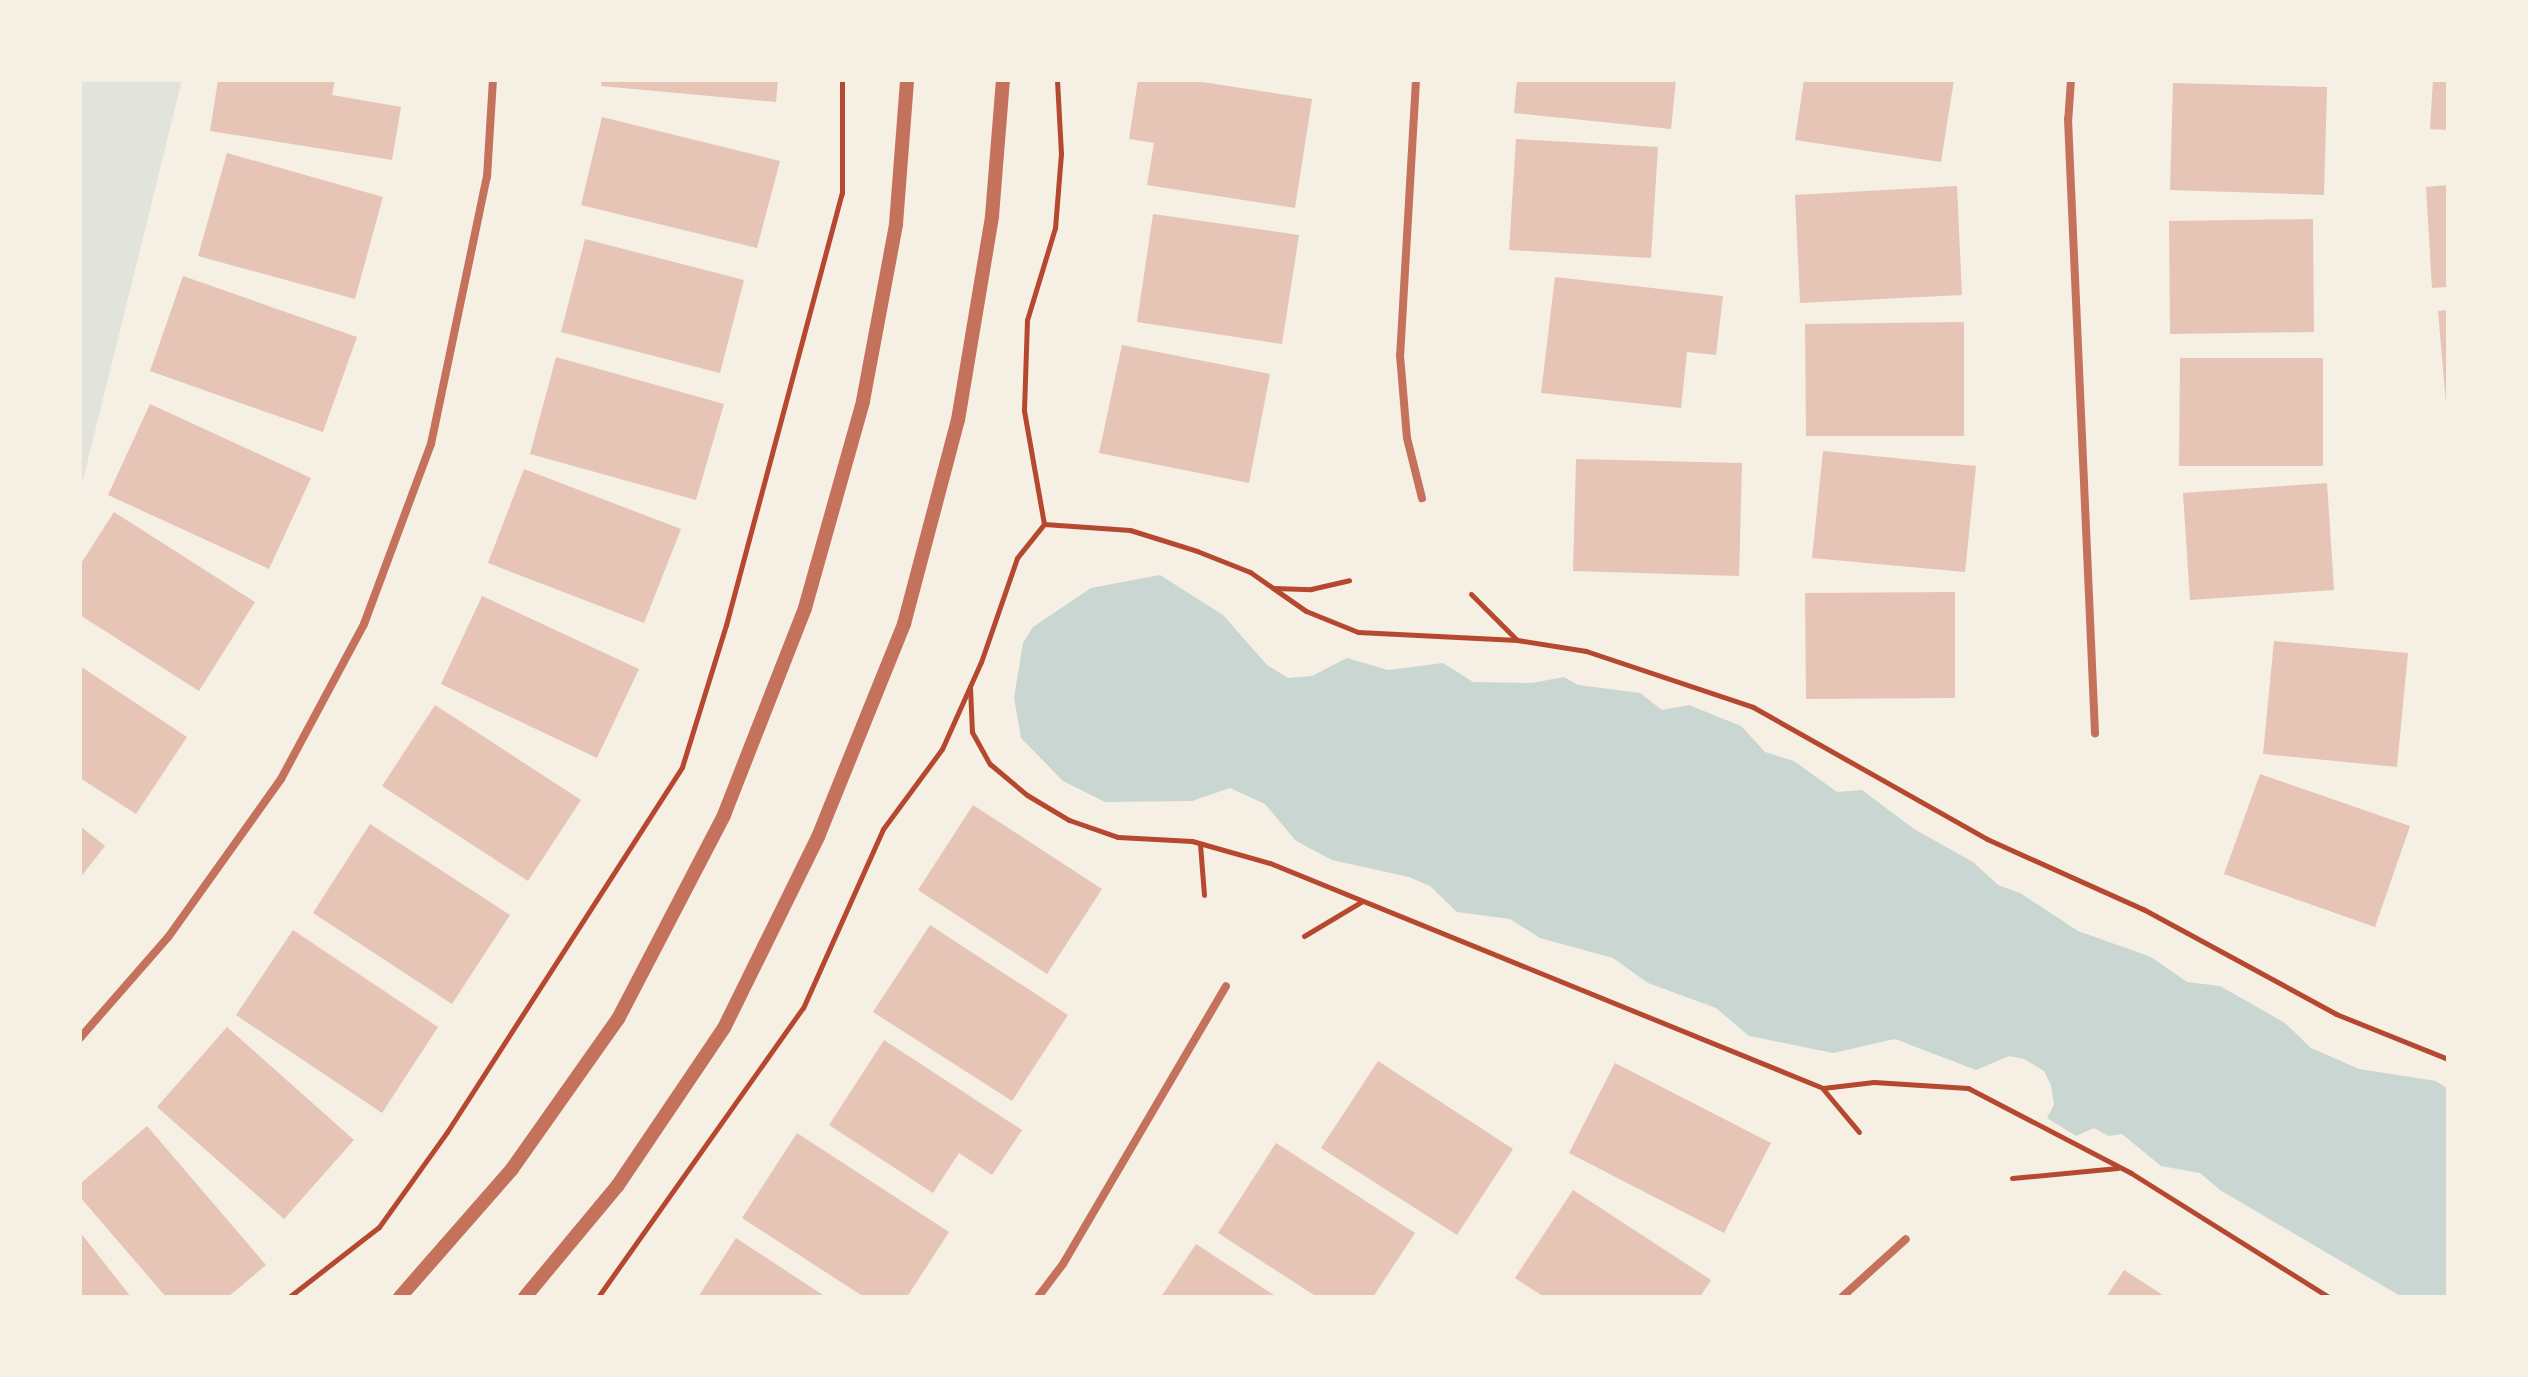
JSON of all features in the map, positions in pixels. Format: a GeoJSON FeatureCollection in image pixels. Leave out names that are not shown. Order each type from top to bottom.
{"type":"FeatureCollection","features":[{"type":"Feature","properties":{"kind":"street"},"geometry":{"type":"LineString","coordinates":[[80,1038],[169,936],[281,779],[364,624],[431,444],[487,177],[493,80]]}},
{"type":"Feature","properties":{"kind":"street"},"geometry":{"type":"LineString","coordinates":[[400,1297],[512,1169],[618,1019],[724,815],[805,608],[863,401],[896,224],[907,80]]}},
{"type":"Feature","properties":{"kind":"street"},"geometry":{"type":"LineString","coordinates":[[525,1297],[618,1185],[724,1028],[818,837],[904,624],[958,420],[992,216],[1003,80]]}},
{"type":"Feature","properties":{"kind":"street"},"geometry":{"type":"LineString","coordinates":[[1416,80],[1400,355],[1407,438],[1422,498]]}},
{"type":"Feature","properties":{"kind":"street"},"geometry":{"type":"LineString","coordinates":[[2071,80],[2068,119],[2095,733]]}},
{"type":"Feature","properties":{"kind":"street"},"geometry":{"type":"LineString","coordinates":[[1038,1297],[1063,1264],[1226,986]]}},
{"type":"Feature","properties":{"kind":"street"},"geometry":{"type":"LineString","coordinates":[[1842,1297],[1906,1239]]}},
{"type":"Feature","properties":{"kind":"path"},"geometry":{"type":"LineString","coordinates":[[289,1297],[379,1227],[447,1132],[682,767],[726,625],[842,193],[842,80]]}},
{"type":"Feature","properties":{"kind":"path"},"geometry":{"type":"LineString","coordinates":[[1044,524],[1130,530],[1250,572],[1306,611],[1358,632],[1517,640],[1586,651],[1753,707],[1987,839],[2143,909],[2336,1014],[2448,1059]]}},
{"type":"Feature","properties":{"kind":"path"},"geometry":{"type":"LineString","coordinates":[[1273,588],[1311,589],[1349,580]]}},
{"type":"Feature","properties":{"kind":"path"},"geometry":{"type":"LineString","coordinates":[[1471,594],[1517,640]]}},
{"type":"Feature","properties":{"kind":"path"},"geometry":{"type":"LineString","coordinates":[[970,687],[972,732],[990,764],[1027,795],[1069,820],[1118,837],[1200,844],[1270,863],[1823,1088],[1859,1132]]}},
{"type":"Feature","properties":{"kind":"path"},"geometry":{"type":"LineString","coordinates":[[1200,844],[1204,895]]}},
{"type":"Feature","properties":{"kind":"path"},"geometry":{"type":"LineString","coordinates":[[1304,936],[1363,902]]}},
{"type":"Feature","properties":{"kind":"path"},"geometry":{"type":"LineString","coordinates":[[1823,1088],[1874,1082],[1968,1088],[2121,1167],[2329,1297]]}},
{"type":"Feature","properties":{"kind":"path"},"geometry":{"type":"LineString","coordinates":[[2012,1178],[2121,1167]]}},
{"type":"Feature","properties":{"kind":"shaded area"},"geometry":{"type":"Polygon","coordinates":[[[80,80],[182,80],[80,492],[80,80]]]}},
{"type":"Feature","properties":{"kind":"shaded area"},"geometry":{"type":"Polygon","coordinates":[[[1160,575],[1223,615],[1267,665],[1288,678],[1312,676],[1347,658],[1388,670],[1443,663],[1473,682],[1532,683],[1564,677],[1578,685],[1640,693],[1662,710],[1689,705],[1741,726],[1765,752],[1794,761],[1837,792],[1862,790],[1914,829],[1973,862],[1998,885],[2020,893],[2078,931],[2151,957],[2187,982],[2220,986],[2285,1023],[2311,1048],[2359,1069],[2436,1081],[2448,1089],[2448,1297],[2402,1297],[2220,1190],[2200,1173],[2161,1166],[2122,1134],[2109,1136],[2094,1128],[2076,1136],[2047,1118],[2054,1105],[2051,1085],[2044,1071],[2024,1059],[2009,1056],[1976,1070],[1895,1039],[1833,1053],[1749,1036],[1716,1008],[1648,983],[1613,958],[1540,938],[1510,919],[1457,912],[1430,886],[1409,877],[1332,860],[1296,841],[1265,804],[1230,788],[1192,801],[1105,802],[1063,781],[1021,738],[1014,698],[1023,643],[1033,627],[1091,588],[1160,575]]]}},
{"type":"Feature","properties":{"kind":"building"},"geometry":{"type":"Polygon","coordinates":[[[218,80],[335,80],[332,95],[401,107],[392,160],[210,131],[218,80]]]}},
{"type":"Feature","properties":{"kind":"building"},"geometry":{"type":"Polygon","coordinates":[[[602,80],[778,80],[776,102],[601,86],[602,80]]]}},
{"type":"Feature","properties":{"kind":"building"},"geometry":{"type":"Polygon","coordinates":[[[1138,80],[1189,80],[1312,99],[1295,208],[1147,185],[1154,143],[1129,139],[1138,80]]]}},
{"type":"Feature","properties":{"kind":"building"},"geometry":{"type":"Polygon","coordinates":[[[1517,80],[1676,80],[1671,129],[1514,113],[1517,80]]]}},
{"type":"Feature","properties":{"kind":"building"},"geometry":{"type":"Polygon","coordinates":[[[1804,80],[1954,80],[1941,162],[1795,140],[1804,80]]]}},
{"type":"Feature","properties":{"kind":"building"},"geometry":{"type":"Polygon","coordinates":[[[2433,80],[2448,80],[2448,130],[2430,129],[2433,80]]]}},
{"type":"Feature","properties":{"kind":"building"},"geometry":{"type":"Polygon","coordinates":[[[2173,83],[2327,87],[2324,195],[2170,190],[2173,83]]]}},
{"type":"Feature","properties":{"kind":"building"},"geometry":{"type":"Polygon","coordinates":[[[602,117],[780,161],[757,248],[581,205],[602,117]]]}},
{"type":"Feature","properties":{"kind":"building"},"geometry":{"type":"Polygon","coordinates":[[[1516,139],[1658,147],[1651,258],[1509,250],[1516,139]]]}},
{"type":"Feature","properties":{"kind":"building"},"geometry":{"type":"Polygon","coordinates":[[[227,153],[383,197],[355,299],[198,256],[227,153]]]}},
{"type":"Feature","properties":{"kind":"building"},"geometry":{"type":"Polygon","coordinates":[[[2448,185],[2448,287],[2432,288],[2426,187],[2448,185]]]}},
{"type":"Feature","properties":{"kind":"building"},"geometry":{"type":"Polygon","coordinates":[[[1957,186],[1962,295],[1800,303],[1795,195],[1957,186]]]}},
{"type":"Feature","properties":{"kind":"building"},"geometry":{"type":"Polygon","coordinates":[[[1153,214],[1299,235],[1282,344],[1137,322],[1153,214]]]}},
{"type":"Feature","properties":{"kind":"building"},"geometry":{"type":"Polygon","coordinates":[[[2313,219],[2314,332],[2170,334],[2169,221],[2313,219]]]}},
{"type":"Feature","properties":{"kind":"building"},"geometry":{"type":"Polygon","coordinates":[[[585,239],[744,280],[720,373],[561,332],[585,239]]]}},
{"type":"Feature","properties":{"kind":"building"},"geometry":{"type":"Polygon","coordinates":[[[183,276],[357,337],[323,432],[150,371],[183,276]]]}},
{"type":"Feature","properties":{"kind":"building"},"geometry":{"type":"Polygon","coordinates":[[[1555,277],[1723,296],[1716,355],[1687,352],[1681,408],[1541,393],[1555,277]]]}},
{"type":"Feature","properties":{"kind":"building"},"geometry":{"type":"Polygon","coordinates":[[[2448,310],[2448,404],[2446,404],[2438,311],[2448,310]]]}},
{"type":"Feature","properties":{"kind":"building"},"geometry":{"type":"Polygon","coordinates":[[[1964,322],[1964,436],[1806,436],[1805,324],[1964,322]]]}},
{"type":"Feature","properties":{"kind":"building"},"geometry":{"type":"Polygon","coordinates":[[[1122,345],[1270,374],[1249,483],[1099,453],[1122,345]]]}},
{"type":"Feature","properties":{"kind":"building"},"geometry":{"type":"Polygon","coordinates":[[[556,357],[724,404],[696,500],[530,454],[556,357]]]}},
{"type":"Feature","properties":{"kind":"building"},"geometry":{"type":"Polygon","coordinates":[[[2180,358],[2323,358],[2323,466],[2179,466],[2180,358]]]}},
{"type":"Feature","properties":{"kind":"building"},"geometry":{"type":"Polygon","coordinates":[[[150,404],[311,478],[269,569],[108,495],[150,404]]]}},
{"type":"Feature","properties":{"kind":"building"},"geometry":{"type":"Polygon","coordinates":[[[1823,451],[1976,466],[1965,572],[1812,558],[1823,451]]]}},
{"type":"Feature","properties":{"kind":"building"},"geometry":{"type":"Polygon","coordinates":[[[1576,459],[1742,463],[1739,576],[1573,571],[1576,459]]]}},
{"type":"Feature","properties":{"kind":"building"},"geometry":{"type":"Polygon","coordinates":[[[524,469],[681,529],[644,623],[488,563],[524,469]]]}},
{"type":"Feature","properties":{"kind":"building"},"geometry":{"type":"Polygon","coordinates":[[[2327,483],[2334,590],[2190,600],[2183,493],[2327,483]]]}},
{"type":"Feature","properties":{"kind":"building"},"geometry":{"type":"Polygon","coordinates":[[[114,512],[255,602],[199,691],[80,615],[80,565],[114,512]]]}},
{"type":"Feature","properties":{"kind":"building"},"geometry":{"type":"Polygon","coordinates":[[[1955,592],[1955,698],[1806,699],[1805,593],[1955,592]]]}},
{"type":"Feature","properties":{"kind":"building"},"geometry":{"type":"Polygon","coordinates":[[[482,596],[639,669],[597,758],[441,684],[482,596]]]}},
{"type":"Feature","properties":{"kind":"building"},"geometry":{"type":"Polygon","coordinates":[[[2274,641],[2408,653],[2397,767],[2263,754],[2274,641]]]}},
{"type":"Feature","properties":{"kind":"building"},"geometry":{"type":"Polygon","coordinates":[[[80,666],[187,737],[136,814],[80,778],[80,666]]]}},
{"type":"Feature","properties":{"kind":"building"},"geometry":{"type":"Polygon","coordinates":[[[435,705],[581,800],[528,881],[382,786],[435,705]]]}},
{"type":"Feature","properties":{"kind":"building"},"geometry":{"type":"Polygon","coordinates":[[[2260,774],[2410,826],[2375,927],[2224,874],[2260,774]]]}},
{"type":"Feature","properties":{"kind":"building"},"geometry":{"type":"Polygon","coordinates":[[[973,805],[1102,889],[1047,974],[918,890],[973,805]]]}},
{"type":"Feature","properties":{"kind":"building"},"geometry":{"type":"Polygon","coordinates":[[[370,824],[510,915],[452,1004],[313,913],[370,824]]]}},
{"type":"Feature","properties":{"kind":"building"},"geometry":{"type":"Polygon","coordinates":[[[80,826],[105,846],[80,878],[80,826]]]}},
{"type":"Feature","properties":{"kind":"building"},"geometry":{"type":"Polygon","coordinates":[[[930,925],[1068,1015],[1012,1101],[873,1012],[930,925]]]}},
{"type":"Feature","properties":{"kind":"building"},"geometry":{"type":"Polygon","coordinates":[[[293,930],[438,1027],[382,1113],[236,1015],[293,930]]]}},
{"type":"Feature","properties":{"kind":"building"},"geometry":{"type":"Polygon","coordinates":[[[227,1027],[354,1140],[284,1219],[157,1107],[227,1027]]]}},
{"type":"Feature","properties":{"kind":"building"},"geometry":{"type":"Polygon","coordinates":[[[884,1040],[1022,1130],[992,1175],[959,1153],[933,1193],[829,1125],[884,1040]]]}},
{"type":"Feature","properties":{"kind":"building"},"geometry":{"type":"Polygon","coordinates":[[[1378,1061],[1513,1149],[1457,1235],[1321,1148],[1378,1061]]]}},
{"type":"Feature","properties":{"kind":"building"},"geometry":{"type":"Polygon","coordinates":[[[1615,1063],[1771,1143],[1724,1233],[1569,1153],[1615,1063]]]}},
{"type":"Feature","properties":{"kind":"building"},"geometry":{"type":"Polygon","coordinates":[[[147,1126],[266,1265],[228,1297],[166,1297],[80,1197],[80,1184],[147,1126]]]}},
{"type":"Feature","properties":{"kind":"building"},"geometry":{"type":"Polygon","coordinates":[[[797,1133],[949,1232],[907,1297],[864,1297],[742,1218],[797,1133]]]}},
{"type":"Feature","properties":{"kind":"building"},"geometry":{"type":"Polygon","coordinates":[[[1276,1143],[1415,1233],[1373,1297],[1317,1297],[1218,1233],[1276,1143]]]}},
{"type":"Feature","properties":{"kind":"building"},"geometry":{"type":"Polygon","coordinates":[[[1573,1190],[1711,1280],[1700,1297],[1544,1297],[1515,1278],[1573,1190]]]}},
{"type":"Feature","properties":{"kind":"building"},"geometry":{"type":"Polygon","coordinates":[[[80,1232],[131,1297],[80,1297],[80,1232]]]}},
{"type":"Feature","properties":{"kind":"building"},"geometry":{"type":"Polygon","coordinates":[[[736,1238],[826,1297],[698,1297],[736,1238]]]}},
{"type":"Feature","properties":{"kind":"building"},"geometry":{"type":"Polygon","coordinates":[[[1196,1244],[1277,1297],[1161,1297],[1196,1244]]]}},
{"type":"Feature","properties":{"kind":"building"},"geometry":{"type":"Polygon","coordinates":[[[2124,1270],[2166,1297],[2106,1297],[2124,1270]]]}}]}
